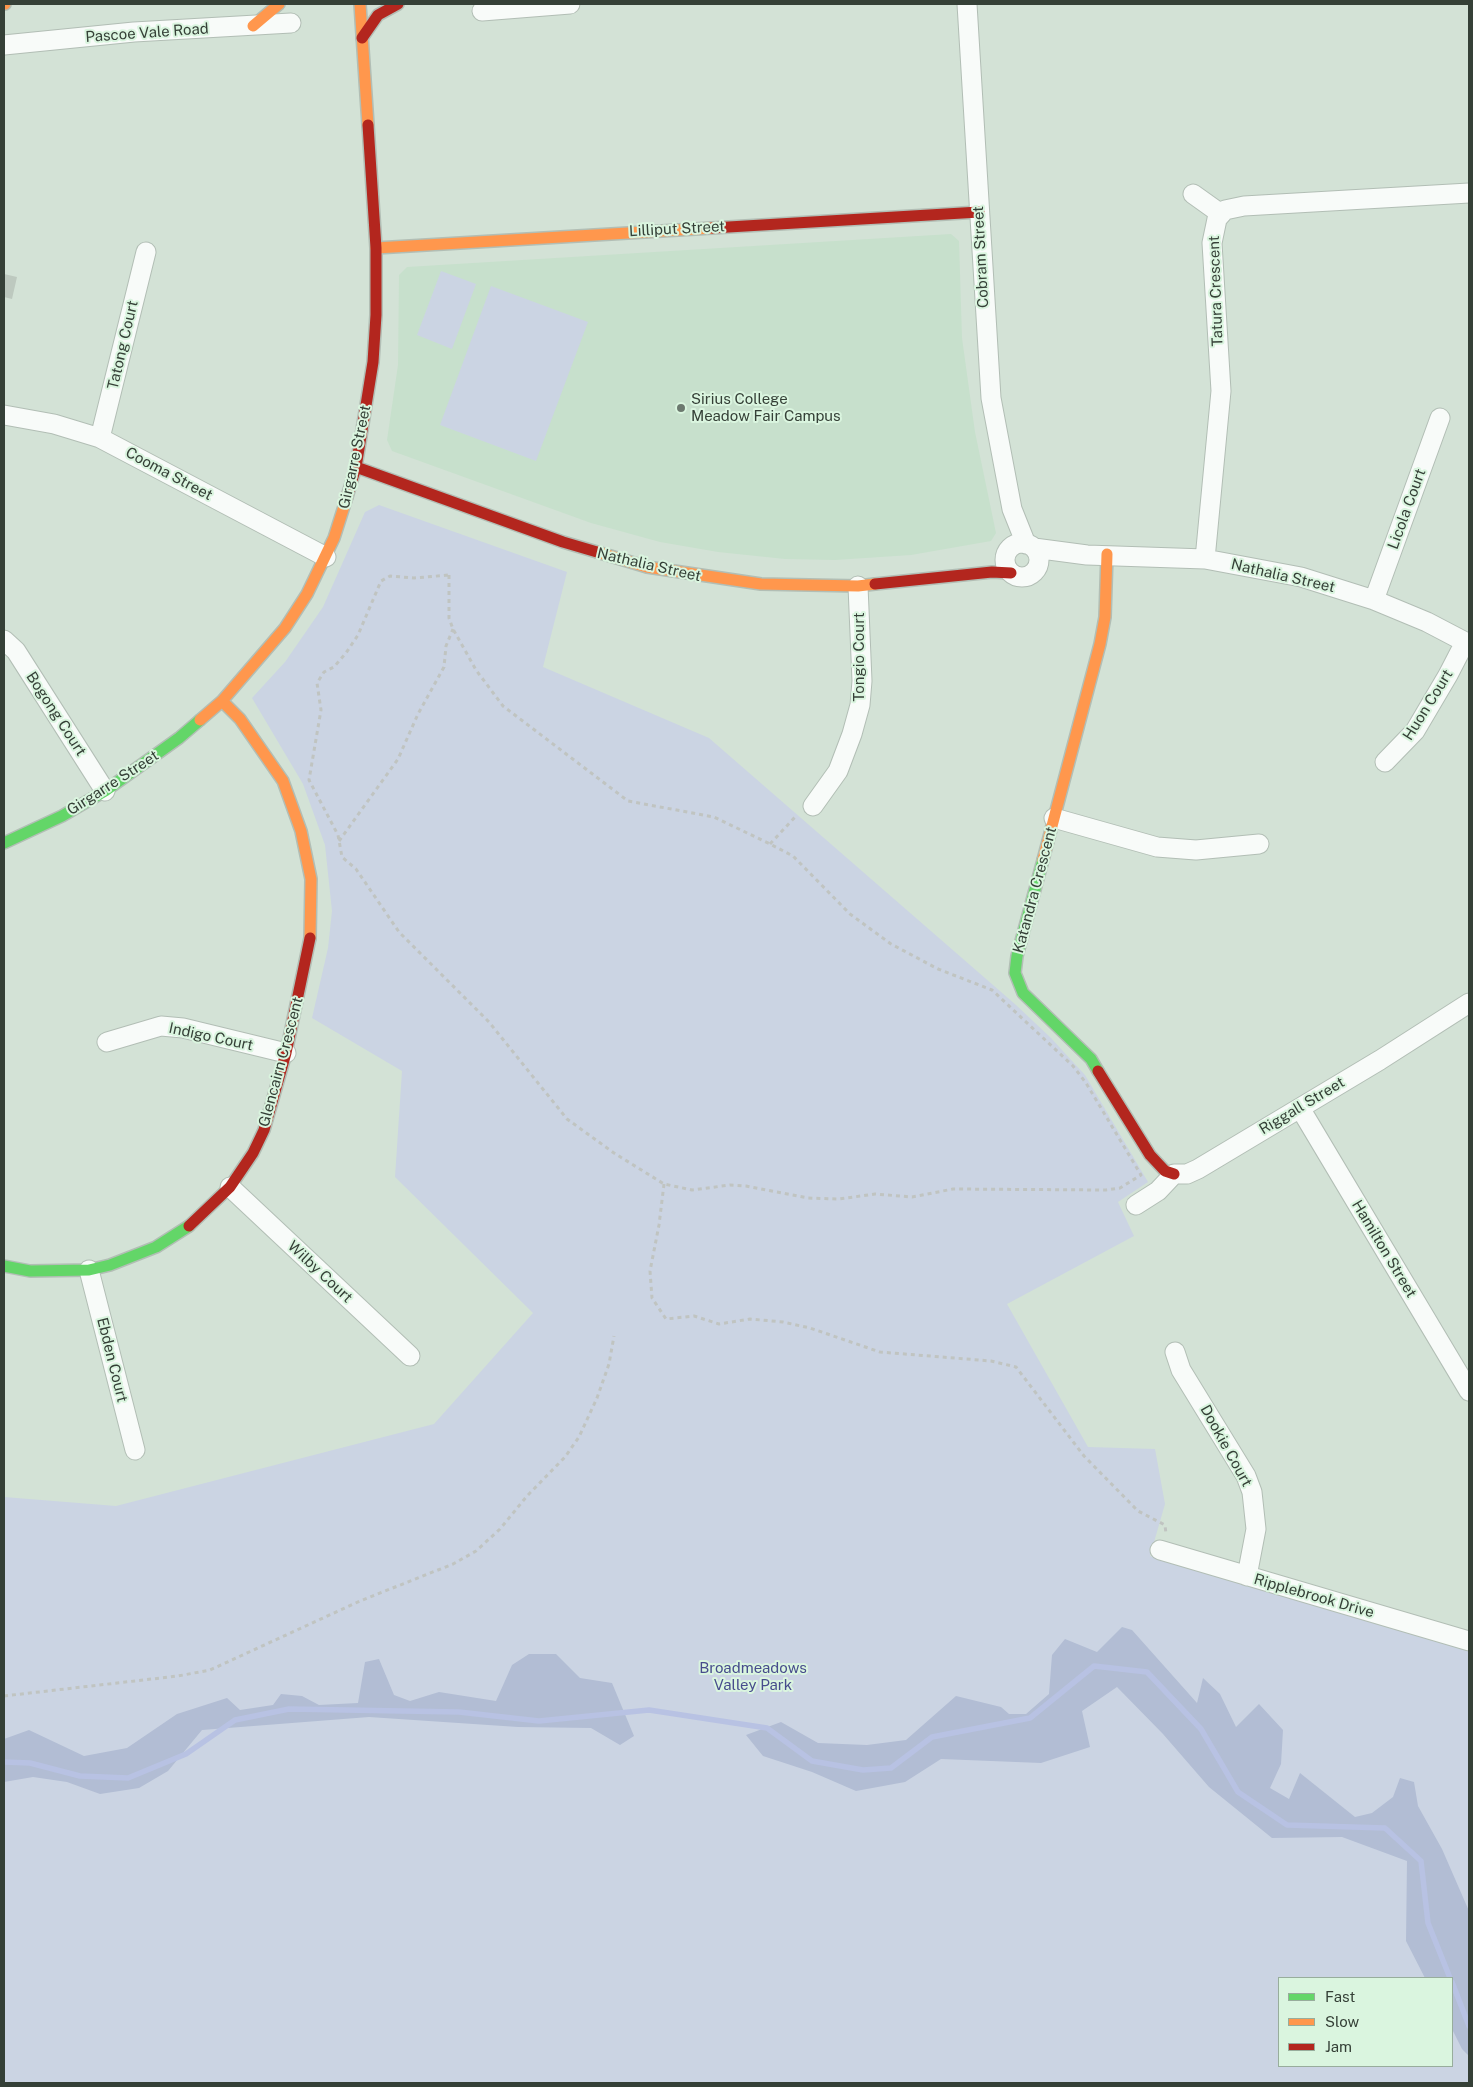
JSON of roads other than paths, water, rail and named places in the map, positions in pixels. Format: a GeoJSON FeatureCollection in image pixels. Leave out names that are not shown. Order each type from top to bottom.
{"type":"FeatureCollection","features":[{"type":"Feature","properties":{"kind":"street"},"geometry":{"type":"LineString","coordinates":[[253,26],[279,4]]}},
{"type":"Feature","properties":{"kind":"street","name":"Girgarre Street"},"geometry":{"type":"LineString","coordinates":[[4,843],[54,820],[105,791],[165,750],[222,700],[264,655],[285,628],[307,594],[326,557],[344,511],[356,467],[373,362],[376,248],[360,4]]}},
{"type":"Feature","properties":{"kind":"street"},"geometry":{"type":"LineString","coordinates":[[362,38],[378,16],[398,4]]}},
{"type":"Feature","properties":{"kind":"street"},"geometry":{"type":"LineString","coordinates":[[482,11],[570,4]]}},
{"type":"Feature","properties":{"kind":"street","name":"Cobram Street"},"geometry":{"type":"LineString","coordinates":[[966,4],[991,398],[1020,548]]}},
{"type":"Feature","properties":{"kind":"street","name":"Pascoe Vale Road"},"geometry":{"type":"LineString","coordinates":[[4,45],[134,32],[291,23]]}},
{"type":"Feature","properties":{"kind":"street","name":"Tatura Crescent"},"geometry":{"type":"LineString","coordinates":[[1205,559],[1221,391],[1212,243],[1216,219],[1225,210],[1244,206],[1469,193]]}},
{"type":"Feature","properties":{"kind":"street"},"geometry":{"type":"LineString","coordinates":[[1193,194],[1221,214]]}},
{"type":"Feature","properties":{"kind":"street","name":"Lilliput Street"},"geometry":{"type":"LineString","coordinates":[[376,248],[979,212]]}},
{"type":"Feature","properties":{"kind":"street","name":"Tatong Court"},"geometry":{"type":"LineString","coordinates":[[100,438],[146,252]]}},
{"type":"Feature","properties":{"kind":"street","name":"Cooma Street"},"geometry":{"type":"LineString","coordinates":[[4,415],[54,424],[100,438],[326,557]]}},
{"type":"Feature","properties":{"kind":"street","name":"Licola Court"},"geometry":{"type":"LineString","coordinates":[[1374,600],[1440,418]]}},
{"type":"Feature","properties":{"kind":"street","name":"Nathalia Street"},"geometry":{"type":"LineString","coordinates":[[356,467],[563,542],[647,567],[709,578],[762,584],[858,586],[1011,572]]}},
{"type":"Feature","properties":{"kind":"street"},"geometry":{"type":"LineString","coordinates":[[1020,548],[1039,558],[1036,569],[1028,576],[1016,576],[1011,572],[1006,563],[1020,548]]}},
{"type":"Feature","properties":{"kind":"street","name":"Nathalia Street"},"geometry":{"type":"LineString","coordinates":[[954,576],[1020,548],[1087,555],[1107,554],[1205,559],[1300,577],[1374,600],[1427,622],[1467,643]]}},
{"type":"Feature","properties":{"kind":"street","name":"Katandra Crescent"},"geometry":{"type":"LineString","coordinates":[[1107,554],[1104,617],[1100,644],[1017,956],[1015,973],[1018,986],[1023,993],[1091,1059],[1150,1155],[1165,1171],[1174,1174]]}},
{"type":"Feature","properties":{"kind":"street","name":"Nathalia Street"},"geometry":{"type":"LineString","coordinates":[[1036,569],[1087,555]]}},
{"type":"Feature","properties":{"kind":"street","name":"Tongio Court"},"geometry":{"type":"LineString","coordinates":[[813,806],[838,771],[852,734],[860,705],[862,681],[858,586]]}},
{"type":"Feature","properties":{"kind":"street","name":"Bogong Court"},"geometry":{"type":"LineString","coordinates":[[4,640],[16,651],[105,791]]}},
{"type":"Feature","properties":{"kind":"street","name":"Huon Court"},"geometry":{"type":"LineString","coordinates":[[1385,762],[1415,731],[1467,643]]}},
{"type":"Feature","properties":{"kind":"street","name":"Glencairn Crescent"},"geometry":{"type":"LineString","coordinates":[[4,1266],[30,1271],[64,1272],[89,1270],[131,1258],[163,1243],[184,1230],[206,1212],[230,1187],[254,1154],[264,1130],[286,1053],[310,940],[312,902],[307,853],[301,830],[283,782],[240,719],[222,700]]}},
{"type":"Feature","properties":{"kind":"street"},"geometry":{"type":"LineString","coordinates":[[1054,818],[1157,847],[1196,850],[1259,844]]}},
{"type":"Feature","properties":{"kind":"street","name":"Riggall Street"},"geometry":{"type":"LineString","coordinates":[[1174,1174],[1187,1174],[1198,1169],[1469,1003]]}},
{"type":"Feature","properties":{"kind":"street","name":"Indigo Court"},"geometry":{"type":"LineString","coordinates":[[107,1042],[141,1030],[161,1026],[184,1028],[286,1053]]}},
{"type":"Feature","properties":{"kind":"street","name":"Hamilton Street"},"geometry":{"type":"LineString","coordinates":[[1300,1108],[1469,1391]]}},
{"type":"Feature","properties":{"kind":"street"},"geometry":{"type":"LineString","coordinates":[[1136,1205],[1158,1191],[1174,1174]]}},
{"type":"Feature","properties":{"kind":"street","name":"Wilby Court"},"geometry":{"type":"LineString","coordinates":[[230,1187],[410,1356]]}},
{"type":"Feature","properties":{"kind":"street","name":"Ebden Court"},"geometry":{"type":"LineString","coordinates":[[89,1270],[135,1450]]}},
{"type":"Feature","properties":{"kind":"street","name":"Dookie Court"},"geometry":{"type":"LineString","coordinates":[[1175,1352],[1181,1370],[1246,1476],[1252,1492],[1256,1530],[1247,1576]]}},
{"type":"Feature","properties":{"kind":"street","name":"Ripplebrook Drive"},"geometry":{"type":"LineString","coordinates":[[1163,1551],[1469,1641]]}},
{"type":"Feature","properties":{"kind":"waterway"},"geometry":{"type":"LineString","coordinates":[[4,1762],[30,1763],[80,1776],[128,1778],[186,1754],[235,1720],[289,1709],[459,1712],[539,1721],[649,1710],[767,1728],[812,1761],[863,1770],[891,1768],[932,1737],[1030,1718],[1094,1666],[1147,1672],[1201,1729],[1238,1792],[1287,1825],[1385,1828],[1421,1861],[1428,1923],[1450,1977]]}},
{"type":"Feature","properties":{"kind":"waterway"},"geometry":{"type":"LineString","coordinates":[[1453,1985],[1469,2026]]}},
{"type":"Feature","properties":{"kind":"place","name":"Sirius College Meadow Fair Campus"},"geometry":{"type":"Point","coordinates":[681,408]}},
{"type":"Feature","properties":{"kind":"park label","name":"Broadmeadows Valley Park"},"geometry":{"type":"Point","coordinates":[753,1676]}}]}
